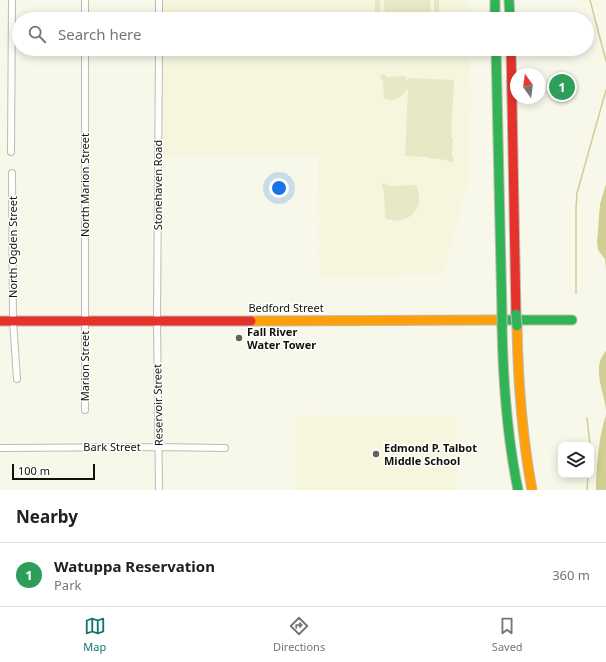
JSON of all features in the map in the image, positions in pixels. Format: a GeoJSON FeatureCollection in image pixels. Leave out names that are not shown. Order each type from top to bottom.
{"type":"FeatureCollection","features":[{"type":"Feature","properties":{"kind":"main road"},"geometry":{"type":"LineString","coordinates":[[495,0],[495,12]]}},
{"type":"Feature","properties":{"kind":"main road"},"geometry":{"type":"LineString","coordinates":[[510,0],[510,12]]}},
{"type":"Feature","properties":{"kind":"main road"},"geometry":{"type":"LineString","coordinates":[[496,56],[505,412],[510,452],[518,490]]}},
{"type":"Feature","properties":{"kind":"main road"},"geometry":{"type":"LineString","coordinates":[[511,56],[518,372],[521,417],[532,490]]}},
{"type":"Feature","properties":{"kind":"main road","name":"Bedford Street"},"geometry":{"type":"LineString","coordinates":[[0,321],[572,320]]}},
{"type":"Feature","properties":{"kind":"street"},"geometry":{"type":"LineString","coordinates":[[11,152],[12,0]]}},
{"type":"Feature","properties":{"kind":"street"},"geometry":{"type":"LineString","coordinates":[[85,0],[85,12]]}},
{"type":"Feature","properties":{"kind":"street"},"geometry":{"type":"LineString","coordinates":[[159,0],[159,12]]}},
{"type":"Feature","properties":{"kind":"street","name":"North Marion Street"},"geometry":{"type":"LineString","coordinates":[[85,56],[85,321]]}},
{"type":"Feature","properties":{"kind":"street","name":"Stonehaven Road"},"geometry":{"type":"LineString","coordinates":[[157,320],[159,56]]}},
{"type":"Feature","properties":{"kind":"street","name":"North Ogden Street"},"geometry":{"type":"LineString","coordinates":[[12,173],[13,321],[17,379]]}},
{"type":"Feature","properties":{"kind":"street","name":"Reservoir Street"},"geometry":{"type":"LineString","coordinates":[[157,320],[159,490]]}},
{"type":"Feature","properties":{"kind":"street","name":"Marion Street"},"geometry":{"type":"LineString","coordinates":[[85,321],[85,410]]}},
{"type":"Feature","properties":{"kind":"street","name":"Bark Street"},"geometry":{"type":"LineString","coordinates":[[0,448],[225,448]]}},
{"type":"Feature","properties":{"kind":"shaded area"},"geometry":{"type":"Polygon","coordinates":[[[163,0],[467,0],[468,12],[163,12],[163,0]]]}},
{"type":"Feature","properties":{"kind":"shaded area"},"geometry":{"type":"Polygon","coordinates":[[[375,0],[380,0],[380,12],[375,12],[375,0]]]}},
{"type":"Feature","properties":{"kind":"shaded area"},"geometry":{"type":"Polygon","coordinates":[[[384,0],[430,0],[431,12],[385,12],[384,0]]]}},
{"type":"Feature","properties":{"kind":"shaded area"},"geometry":{"type":"Polygon","coordinates":[[[434,0],[439,0],[439,12],[434,12],[434,0]]]}},
{"type":"Feature","properties":{"kind":"shaded area"},"geometry":{"type":"Polygon","coordinates":[[[163,56],[469,56],[472,114],[467,114],[469,177],[443,274],[319,276],[318,155],[163,157],[163,56]]]}},
{"type":"Feature","properties":{"kind":"shaded area"},"geometry":{"type":"Polygon","coordinates":[[[384,74],[387,77],[405,76],[408,82],[408,78],[454,80],[451,137],[453,138],[453,162],[429,157],[405,156],[408,88],[398,99],[388,100],[384,98],[383,81],[380,78],[381,75],[384,74]]]}},
{"type":"Feature","properties":{"kind":"shaded area"},"geometry":{"type":"Polygon","coordinates":[[[385,183],[388,186],[416,185],[419,193],[419,201],[417,208],[408,218],[393,220],[385,218],[384,190],[382,184],[385,183]]]}},
{"type":"Feature","properties":{"kind":"shaded area"},"geometry":{"type":"Polygon","coordinates":[[[606,184],[606,270],[605,259],[598,250],[597,243],[600,204],[606,184]]]}},
{"type":"Feature","properties":{"kind":"shaded area"},"geometry":{"type":"Polygon","coordinates":[[[606,351],[606,410],[600,379],[599,364],[606,351]]]}},
{"type":"Feature","properties":{"kind":"shaded area","name":"Edmond P. Talbot Middle School"},"geometry":{"type":"Polygon","coordinates":[[[295,415],[457,417],[457,490],[295,490],[295,415]]]}},
{"type":"Feature","properties":{"kind":"shaded area"},"geometry":{"type":"Polygon","coordinates":[[[606,415],[606,490],[596,490],[598,452],[601,432],[606,415]]]}},
{"type":"Feature","properties":{"kind":"waterway"},"geometry":{"type":"LineString","coordinates":[[590,0],[593,12]]}},
{"type":"Feature","properties":{"kind":"waterway"},"geometry":{"type":"LineString","coordinates":[[594,15],[606,61]]}},
{"type":"Feature","properties":{"kind":"waterway"},"geometry":{"type":"LineString","coordinates":[[576,293],[577,193],[606,90]]}},
{"type":"Feature","properties":{"kind":"waterway"},"geometry":{"type":"LineString","coordinates":[[587,418],[590,442]]}},
{"type":"Feature","properties":{"kind":"waterway"},"geometry":{"type":"LineString","coordinates":[[587,490],[588,478]]}},
{"type":"Feature","properties":{"kind":"traffic: fast"},"geometry":{"type":"LineString","coordinates":[[495,0],[495,12]]}},
{"type":"Feature","properties":{"kind":"traffic: fast"},"geometry":{"type":"LineString","coordinates":[[509,0],[510,12]]}},
{"type":"Feature","properties":{"kind":"traffic: fast"},"geometry":{"type":"LineString","coordinates":[[496,56],[502,314]]}},
{"type":"Feature","properties":{"kind":"traffic: fast"},"geometry":{"type":"LineString","coordinates":[[502,314],[502,326]]}},
{"type":"Feature","properties":{"kind":"traffic: fast"},"geometry":{"type":"LineString","coordinates":[[516,314],[517,326]]}},
{"type":"Feature","properties":{"kind":"traffic: fast"},"geometry":{"type":"LineString","coordinates":[[498,320],[572,320]]}},
{"type":"Feature","properties":{"kind":"traffic: fast"},"geometry":{"type":"LineString","coordinates":[[502,326],[506,408],[518,490]]}},
{"type":"Feature","properties":{"kind":"traffic: slow"},"geometry":{"type":"LineString","coordinates":[[251,321],[498,320]]}},
{"type":"Feature","properties":{"kind":"traffic: slow"},"geometry":{"type":"LineString","coordinates":[[517,326],[521,408],[532,490]]}},
{"type":"Feature","properties":{"kind":"traffic: jam"},"geometry":{"type":"LineString","coordinates":[[511,56],[516,314]]}},
{"type":"Feature","properties":{"kind":"traffic: jam"},"geometry":{"type":"LineString","coordinates":[[0,321],[251,321]]}},
{"type":"Feature","properties":{"kind":"place","name":"Watuppa Reservation"},"geometry":{"type":"Point","coordinates":[562,87]}},
{"type":"Feature","properties":{"kind":"place","name":"Fall River Water Tower"},"geometry":{"type":"Point","coordinates":[239,338]}},
{"type":"Feature","properties":{"kind":"place","name":"Edmond P. Talbot Middle School"},"geometry":{"type":"Point","coordinates":[376,454]}}]}
